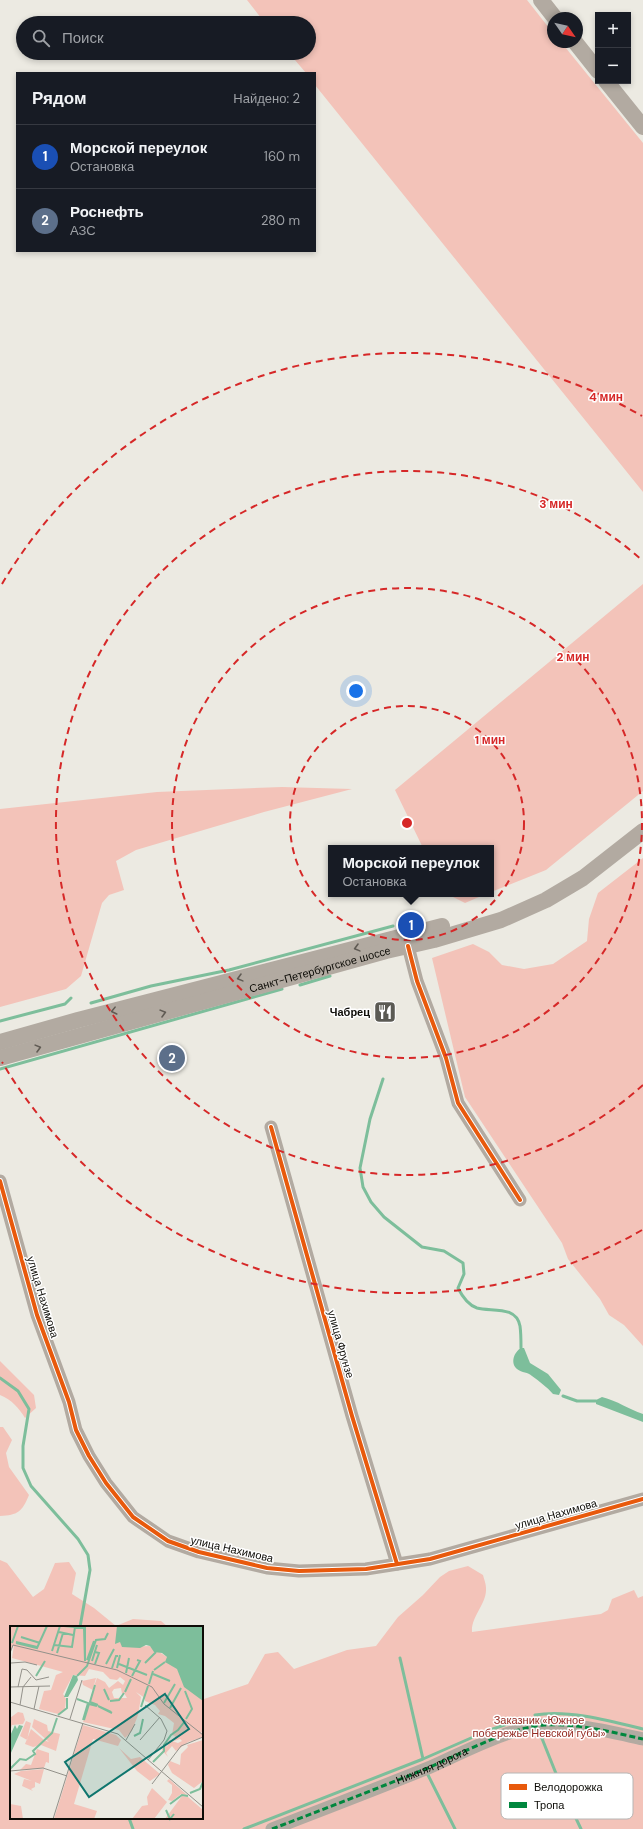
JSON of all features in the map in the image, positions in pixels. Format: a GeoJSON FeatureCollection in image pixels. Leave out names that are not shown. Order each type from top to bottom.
{"type":"FeatureCollection","features":[{"type":"Feature","properties":{"kind":"main road"},"geometry":{"type":"LineString","coordinates":[[541,0],[550,12]]}},
{"type":"Feature","properties":{"kind":"main road"},"geometry":{"type":"LineString","coordinates":[[580,48],[595,67]]}},
{"type":"Feature","properties":{"kind":"main road"},"geometry":{"type":"LineString","coordinates":[[608,84],[643,127]]}},
{"type":"Feature","properties":{"kind":"main road","name":"Санкт-Петербургское шоссе"},"geometry":{"type":"LineString","coordinates":[[0,1042],[78,1020],[438,927],[520,902],[543,891],[576,870],[643,818]]}},
{"type":"Feature","properties":{"kind":"main road","name":"Санкт-Петербургское шоссе"},"geometry":{"type":"LineString","coordinates":[[0,1058],[501,920],[546,900],[583,878],[643,831]]}},
{"type":"Feature","properties":{"kind":"street"},"geometry":{"type":"LineString","coordinates":[[408,946],[417,981],[446,1058],[458,1103],[520,1200]]}},
{"type":"Feature","properties":{"kind":"street","name":"улица Фрунзе"},"geometry":{"type":"LineString","coordinates":[[271,1127],[352,1416],[397,1564]]}},
{"type":"Feature","properties":{"kind":"street","name":"улица Нахимова"},"geometry":{"type":"LineString","coordinates":[[0,1181],[37,1315],[69,1402],[76,1430],[89,1456],[106,1483],[133,1517],[168,1541],[199,1552],[267,1568],[299,1571],[366,1569],[430,1559],[643,1499]]}},
{"type":"Feature","properties":{"kind":"street","name":"Нижняя дорога"},"geometry":{"type":"LineString","coordinates":[[272,1829],[425,1769],[498,1738],[529,1727],[542,1725],[570,1725],[643,1739]]}},
{"type":"Feature","properties":{"kind":"green space"},"geometry":{"type":"Polygon","coordinates":[[[247,0],[527,0],[547,25],[547,48],[566,48],[643,143],[643,492],[316,86],[316,72],[305,72],[295,60],[316,60],[316,16],[260,16],[247,0]]]}},
{"type":"Feature","properties":{"kind":"green space"},"geometry":{"type":"Polygon","coordinates":[[[643,584],[643,791],[546,870],[494,891],[494,845],[422,845],[395,790],[643,584]]]}},
{"type":"Feature","properties":{"kind":"green space"},"geometry":{"type":"Polygon","coordinates":[[[282,787],[352,789],[264,812],[136,850],[116,861],[124,890],[109,895],[102,903],[81,976],[66,989],[0,1007],[0,809],[157,792],[282,787]]]}},
{"type":"Feature","properties":{"kind":"green space"},"geometry":{"type":"Polygon","coordinates":[[[643,858],[643,1346],[624,1325],[609,1315],[600,1299],[568,1259],[562,1243],[465,1097],[432,958],[473,944],[489,952],[502,965],[524,969],[553,964],[587,941],[589,919],[598,893],[643,858]]]}},
{"type":"Feature","properties":{"kind":"green space"},"geometry":{"type":"Polygon","coordinates":[[[453,897],[479,897],[465,903],[453,897]]]}},
{"type":"Feature","properties":{"kind":"green space"},"geometry":{"type":"Polygon","coordinates":[[[0,1361],[34,1395],[36,1408],[25,1418],[15,1405],[0,1395],[0,1361]]]}},
{"type":"Feature","properties":{"kind":"green space"},"geometry":{"type":"Polygon","coordinates":[[[0,1427],[3,1427],[12,1440],[6,1453],[9,1467],[29,1495],[19,1512],[11,1515],[0,1516],[0,1427]]]}},
{"type":"Feature","properties":{"kind":"green space","name":"Заказник «Южное побережье Невской губы»"},"geometry":{"type":"Polygon","coordinates":[[[0,1560],[7,1563],[33,1597],[44,1589],[55,1563],[69,1562],[76,1573],[72,1594],[94,1608],[116,1626],[10,1626],[10,1819],[203,1819],[203,1698],[248,1684],[265,1654],[278,1652],[294,1669],[347,1650],[376,1646],[398,1617],[423,1595],[440,1577],[449,1571],[468,1566],[483,1575],[486,1586],[486,1594],[472,1626],[472,1632],[601,1614],[608,1610],[612,1599],[634,1590],[638,1598],[643,1596],[643,1829],[0,1829],[0,1560]]]}},
{"type":"Feature","properties":{"kind":"green space","name":"Заказник «Южное побережье Невской губы»"},"geometry":{"type":"Polygon","coordinates":[[[133,1619],[161,1621],[167,1626],[116,1626],[133,1619]]]}},
{"type":"Feature","properties":{"kind":"shaded area"},"geometry":{"type":"Polygon","coordinates":[[[521,1348],[524,1348],[530,1363],[548,1374],[561,1390],[559,1395],[553,1394],[530,1375],[515,1367],[513,1361],[516,1352],[521,1348]]]}},
{"type":"Feature","properties":{"kind":"shaded area"},"geometry":{"type":"Polygon","coordinates":[[[602,1397],[643,1414],[643,1422],[596,1404],[596,1400],[602,1397]]]}},
{"type":"Feature","properties":{"kind":"waterway"},"geometry":{"type":"LineString","coordinates":[[91,1003],[151,986],[229,970],[393,926]]}},
{"type":"Feature","properties":{"kind":"waterway"},"geometry":{"type":"LineString","coordinates":[[300,985],[330,976]]}},
{"type":"Feature","properties":{"kind":"waterway"},"geometry":{"type":"LineString","coordinates":[[0,1069],[282,989]]}},
{"type":"Feature","properties":{"kind":"waterway"},"geometry":{"type":"LineString","coordinates":[[0,1021],[65,1004],[71,998]]}},
{"type":"Feature","properties":{"kind":"waterway"},"geometry":{"type":"LineString","coordinates":[[383,1079],[370,1119],[360,1168],[363,1187],[371,1202],[384,1217],[422,1247],[444,1251],[463,1263],[464,1274],[458,1288],[463,1297],[471,1305],[477,1308],[508,1312],[518,1319],[521,1334],[521,1348]]}},
{"type":"Feature","properties":{"kind":"waterway"},"geometry":{"type":"LineString","coordinates":[[0,1378],[18,1391],[29,1409],[23,1446],[23,1468],[31,1486],[78,1539],[88,1555],[90,1570],[80,1626]]}},
{"type":"Feature","properties":{"kind":"waterway"},"geometry":{"type":"LineString","coordinates":[[563,1396],[577,1401],[596,1401]]}},
{"type":"Feature","properties":{"kind":"waterway"},"geometry":{"type":"LineString","coordinates":[[400,1658],[423,1759]]}},
{"type":"Feature","properties":{"kind":"waterway"},"geometry":{"type":"LineString","coordinates":[[535,1715],[575,1715],[603,1719],[643,1729]]}},
{"type":"Feature","properties":{"kind":"waterway"},"geometry":{"type":"LineString","coordinates":[[244,1829],[423,1759],[487,1731],[522,1719]]}},
{"type":"Feature","properties":{"kind":"waterway"},"geometry":{"type":"LineString","coordinates":[[541,1736],[556,1773]]}},
{"type":"Feature","properties":{"kind":"waterway"},"geometry":{"type":"LineString","coordinates":[[427,1773],[455,1829]]}},
{"type":"Feature","properties":{"kind":"waterway"},"geometry":{"type":"LineString","coordinates":[[129,1819],[133,1829]]}},
{"type":"Feature","properties":{"kind":"waterway"},"geometry":{"type":"LineString","coordinates":[[576,1819],[581,1829]]}},
{"type":"Feature","properties":{"kind":"marked path"},"geometry":{"type":"LineString","coordinates":[[272,1829],[428,1768],[501,1736],[531,1727],[544,1725],[569,1725],[643,1739]]}},
{"type":"Feature","properties":{"kind":"cycle path"},"geometry":{"type":"LineString","coordinates":[[408,946],[417,981],[446,1058],[458,1103],[520,1200]]}},
{"type":"Feature","properties":{"kind":"cycle path"},"geometry":{"type":"LineString","coordinates":[[271,1127],[352,1416],[397,1564]]}},
{"type":"Feature","properties":{"kind":"cycle path"},"geometry":{"type":"LineString","coordinates":[[0,1181],[37,1315],[69,1402],[76,1430],[89,1456],[106,1483],[133,1517],[168,1541],[199,1552],[267,1568],[299,1571],[366,1569],[430,1559],[643,1499]]}},
{"type":"Feature","properties":{"kind":"place","name":"Морской переулок"},"geometry":{"type":"Point","coordinates":[411,925]}},
{"type":"Feature","properties":{"kind":"place","name":"Чабрец"},"geometry":{"type":"Point","coordinates":[385,1012]}},
{"type":"Feature","properties":{"kind":"place","name":"Роснефть"},"geometry":{"type":"Point","coordinates":[172,1058]}}]}
